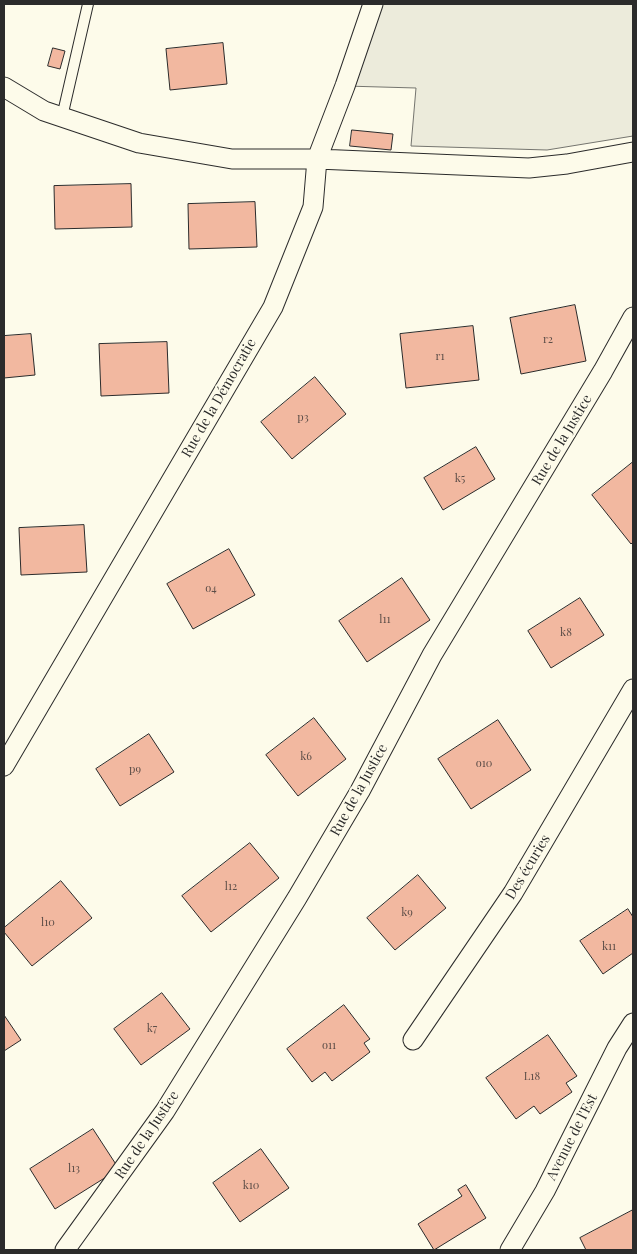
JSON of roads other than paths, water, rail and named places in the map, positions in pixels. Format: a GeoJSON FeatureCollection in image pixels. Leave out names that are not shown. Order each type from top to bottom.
{"type":"FeatureCollection","features":[{"type":"Feature","properties":{"kind":"street","name":"Rue de la Démocratie"},"geometry":{"type":"LineString","coordinates":[[4,766],[273,307],[313,207],[317,159],[345,86],[373,4]]}},
{"type":"Feature","properties":{"kind":"street"},"geometry":{"type":"LineString","coordinates":[[4,87],[44,111],[139,143],[232,159],[317,159],[529,168],[567,164],[633,152]]}},
{"type":"Feature","properties":{"kind":"street","name":"Rue de la Justice"},"geometry":{"type":"LineString","coordinates":[[64,1250],[165,1110],[292,906],[360,790],[432,654],[603,371],[633,317]]}},
{"type":"Feature","properties":{"kind":"street","name":"Des écuries"},"geometry":{"type":"LineString","coordinates":[[414,1040],[513,893],[633,689]]}},
{"type":"Feature","properties":{"kind":"street","name":"Avenue de l'Est"},"geometry":{"type":"LineString","coordinates":[[510,1250],[545,1191],[617,1048],[633,1023]]}},
{"type":"Feature","properties":{"kind":"lane"},"geometry":{"type":"LineString","coordinates":[[62,117],[88,4]]}}]}
